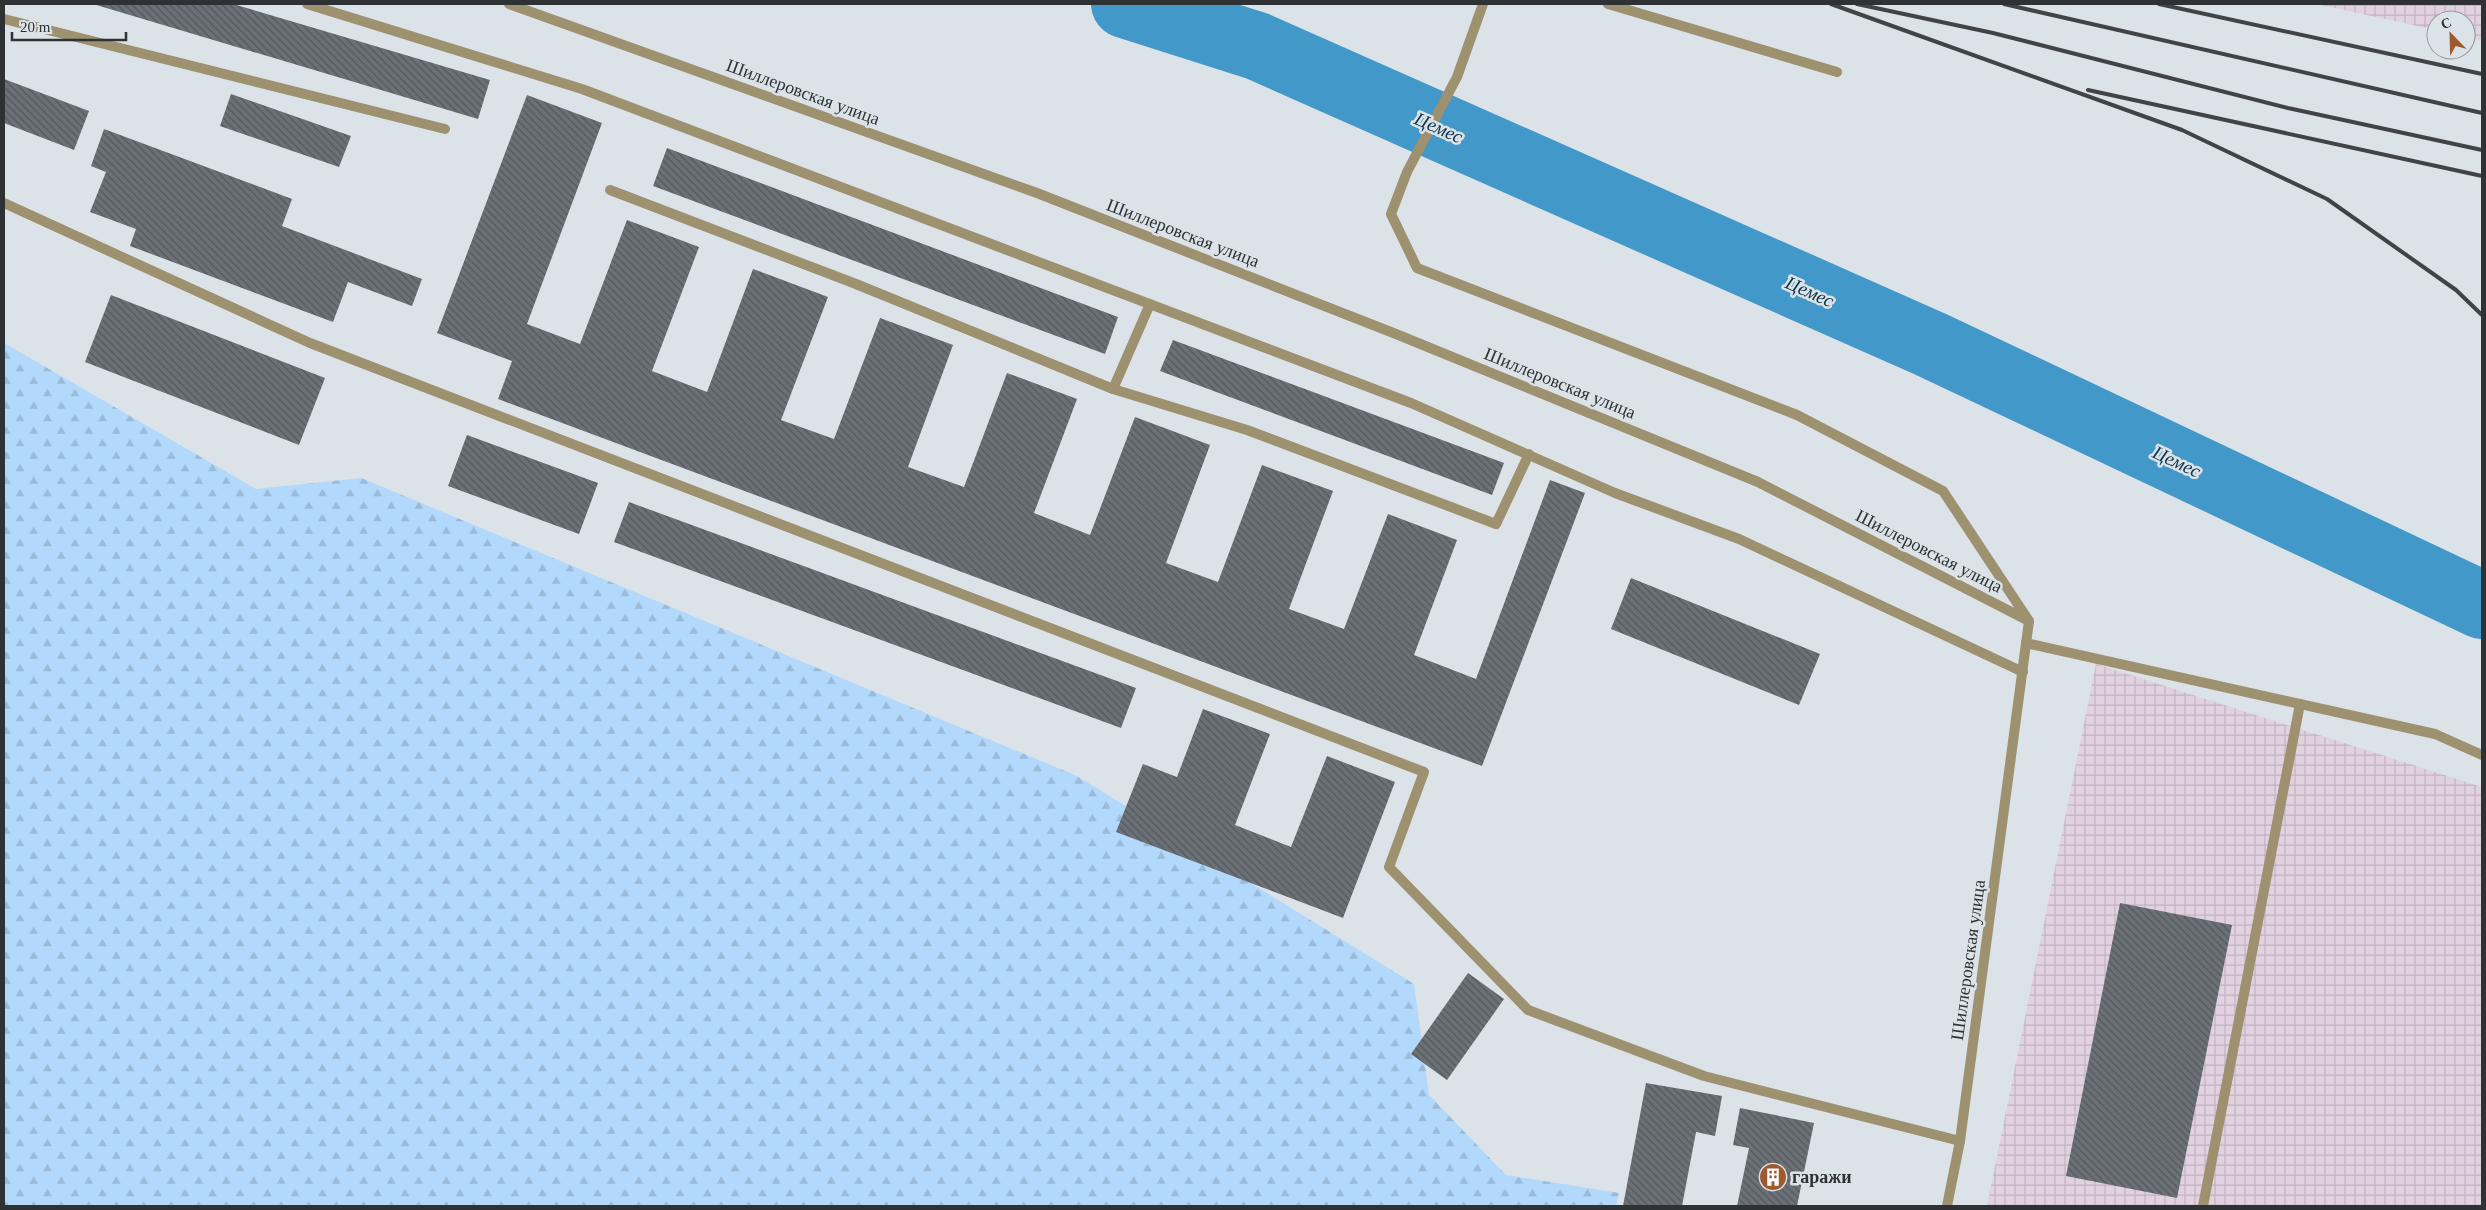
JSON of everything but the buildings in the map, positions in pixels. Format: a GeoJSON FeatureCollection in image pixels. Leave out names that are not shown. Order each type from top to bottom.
{"type":"FeatureCollection","features":[{"type":"Feature","properties":{"kind":"street"},"geometry":{"type":"LineString","coordinates":[[307,4],[582,89],[1411,402],[1614,492],[1739,540],[2023,672]]}},
{"type":"Feature","properties":{"kind":"street","name":"Шиллеровская улица"},"geometry":{"type":"LineString","coordinates":[[509,4],[1037,193],[1396,334],[1758,482],[2029,621],[1960,1141],[1947,1206]]}},
{"type":"Feature","properties":{"kind":"street"},"geometry":{"type":"LineString","coordinates":[[1483,4],[1457,77],[1407,172],[1391,214],[1417,268],[1797,414],[1943,491],[2029,621]]}},
{"type":"Feature","properties":{"kind":"street"},"geometry":{"type":"LineString","coordinates":[[1608,4],[1837,72]]}},
{"type":"Feature","properties":{"kind":"street"},"geometry":{"type":"LineString","coordinates":[[4,19],[444,128]]}},
{"type":"Feature","properties":{"kind":"street"},"geometry":{"type":"LineString","coordinates":[[610,190],[856,284],[1113,389],[1247,430],[1496,524],[1529,454]]}},
{"type":"Feature","properties":{"kind":"street"},"geometry":{"type":"LineString","coordinates":[[4,203],[310,343],[1424,772],[1389,867],[1528,1010],[1704,1076],[1960,1141]]}},
{"type":"Feature","properties":{"kind":"street"},"geometry":{"type":"LineString","coordinates":[[1113,389],[1150,304]]}},
{"type":"Feature","properties":{"kind":"street"},"geometry":{"type":"LineString","coordinates":[[2026,643],[2435,734],[2482,755]]}},
{"type":"Feature","properties":{"kind":"street"},"geometry":{"type":"LineString","coordinates":[[2203,1206],[2300,704]]}},
{"type":"Feature","properties":{"kind":"shaded area"},"geometry":{"type":"Polygon","coordinates":[[[2316,4],[2482,4],[2482,41],[2476,40],[2476,10],[2426,10],[2426,28],[2316,4]]]}},
{"type":"Feature","properties":{"kind":"shaded area"},"geometry":{"type":"Polygon","coordinates":[[[2096,664],[2482,787],[2482,1206],[1987,1206],[2096,664]]]}},
{"type":"Feature","properties":{"kind":"green space"},"geometry":{"type":"Polygon","coordinates":[[[4,343],[256,489],[361,478],[1077,776],[1414,984],[1429,1095],[1506,1175],[1619,1193],[1616,1206],[4,1206],[4,343]]]}},
{"type":"Feature","properties":{"kind":"waterway","name":"Цемес"},"geometry":{"type":"LineString","coordinates":[[1125,4],[1257,46],[1930,344],[2482,605]]}},
{"type":"Feature","properties":{"kind":"railway"},"geometry":{"type":"LineString","coordinates":[[1831,4],[2182,130],[2327,199],[2456,290],[2482,315]]}},
{"type":"Feature","properties":{"kind":"railway"},"geometry":{"type":"LineString","coordinates":[[1857,4],[1993,33],[2288,108],[2482,150]]}},
{"type":"Feature","properties":{"kind":"railway"},"geometry":{"type":"LineString","coordinates":[[2004,4],[2482,113]]}},
{"type":"Feature","properties":{"kind":"railway"},"geometry":{"type":"LineString","coordinates":[[2159,4],[2482,74]]}},
{"type":"Feature","properties":{"kind":"railway"},"geometry":{"type":"LineString","coordinates":[[2088,90],[2482,176]]}},
{"type":"Feature","properties":{"kind":"place","name":"гаражи"},"geometry":{"type":"Point","coordinates":[1773,1177]}}]}
